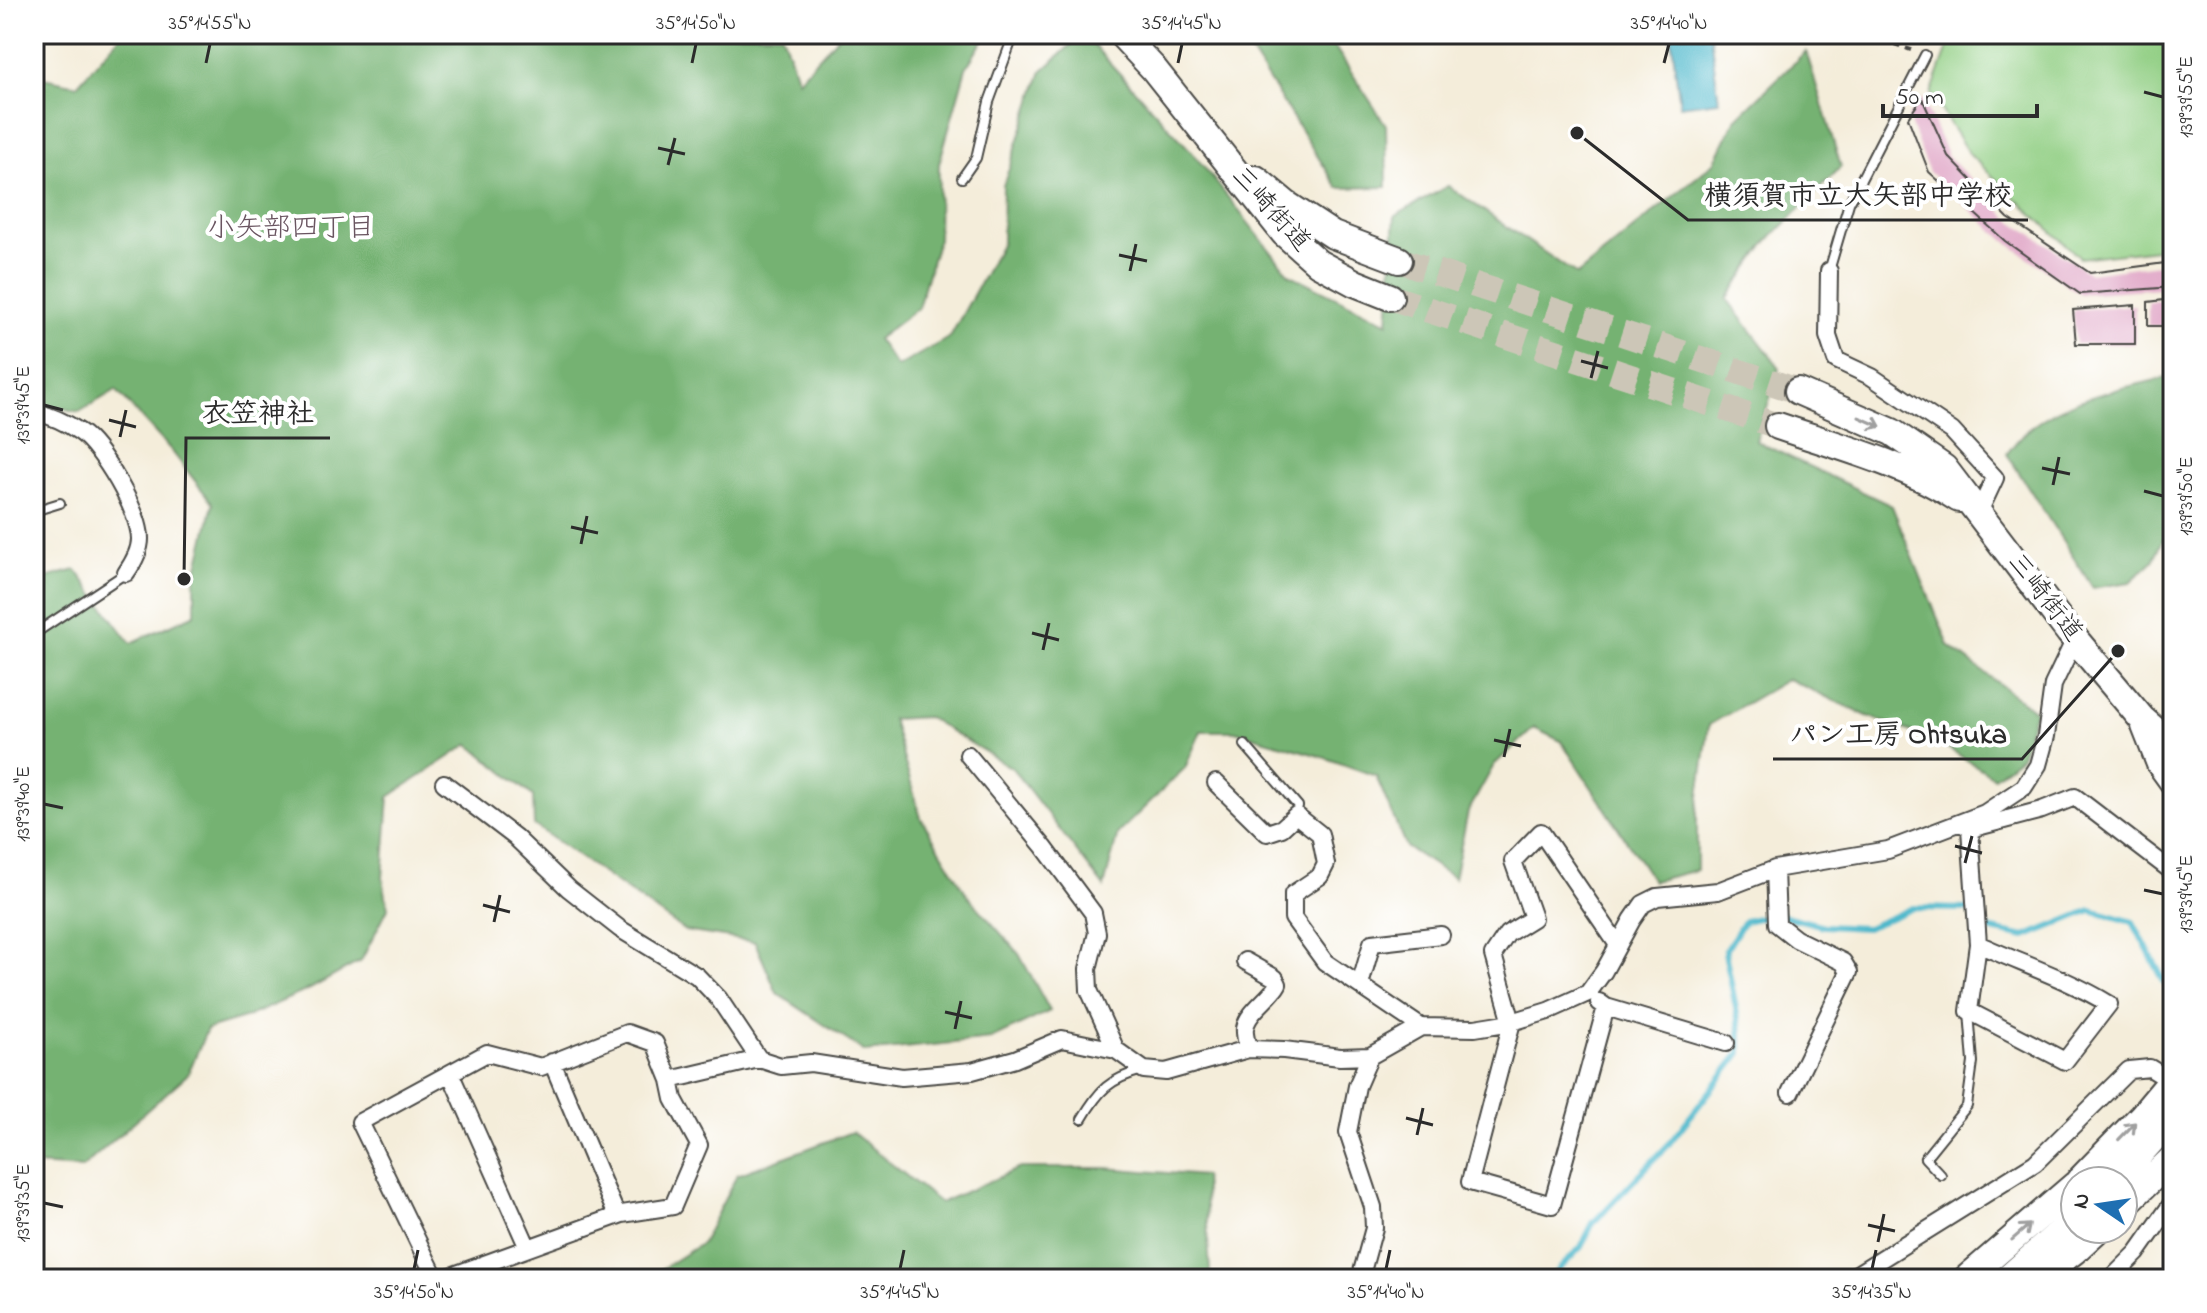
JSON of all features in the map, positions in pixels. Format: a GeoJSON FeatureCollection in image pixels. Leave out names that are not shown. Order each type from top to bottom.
{"type":"FeatureCollection","features":[{"type":"Feature","properties":{"kind":"main road","name":"三崎街道"},"geometry":{"type":"LineString","coordinates":[[1121,34],[1153,68],[1284,233],[1318,263],[1390,297]]}},
{"type":"Feature","properties":{"kind":"main road","name":"三崎街道"},"geometry":{"type":"LineString","coordinates":[[1203,131],[1286,204],[1333,235],[1399,260]]}},
{"type":"Feature","properties":{"kind":"main road"},"geometry":{"type":"LineString","coordinates":[[1318,263],[1319,247],[1333,235]]}},
{"type":"Feature","properties":{"kind":"main road","name":"三崎街道"},"geometry":{"type":"LineString","coordinates":[[1798,391],[1892,432],[1944,468],[2075,639],[2142,719],[2173,746]]}},
{"type":"Feature","properties":{"kind":"main road","name":"三崎街道"},"geometry":{"type":"LineString","coordinates":[[1778,426],[1935,483],[1979,512]]}},
{"type":"Feature","properties":{"kind":"main road","name":"三崎街道"},"geometry":{"type":"LineString","coordinates":[[2142,719],[2160,764],[2173,782]]}},
{"type":"Feature","properties":{"kind":"main road"},"geometry":{"type":"LineString","coordinates":[[2094,1165],[2172,1080]]}},
{"type":"Feature","properties":{"kind":"main road"},"geometry":{"type":"LineString","coordinates":[[2130,1165],[2173,1117]]}},
{"type":"Feature","properties":{"kind":"main road"},"geometry":{"type":"LineString","coordinates":[[2139,1191],[2173,1158]]}},
{"type":"Feature","properties":{"kind":"main road"},"geometry":{"type":"LineString","coordinates":[[1966,1279],[2059,1199]]}},
{"type":"Feature","properties":{"kind":"main road"},"geometry":{"type":"LineString","coordinates":[[1986,1279],[2035,1267],[2059,1238]]}},
{"type":"Feature","properties":{"kind":"main road"},"geometry":{"type":"LineString","coordinates":[[2007,1279],[2074,1251],[2081,1245]]}},
{"type":"Feature","properties":{"kind":"street"},"geometry":{"type":"LineString","coordinates":[[1829,271],[1828,336],[1836,360],[1872,377],[1952,431],[1995,478],[1979,512]]}},
{"type":"Feature","properties":{"kind":"street"},"geometry":{"type":"LineString","coordinates":[[34,412],[82,433],[122,485],[134,513],[140,539],[135,561],[126,573]]}},
{"type":"Feature","properties":{"kind":"street"},"geometry":{"type":"LineString","coordinates":[[1966,826],[2024,787],[2038,765],[2046,736],[2053,685],[2075,639]]}},
{"type":"Feature","properties":{"kind":"street"},"geometry":{"type":"LineString","coordinates":[[968,755],[1044,847],[1093,913],[1097,933],[1088,969],[1089,990],[1116,1050]]}},
{"type":"Feature","properties":{"kind":"street"},"geometry":{"type":"LineString","coordinates":[[444,783],[515,837],[569,889],[620,929],[697,976],[719,999],[759,1059]]}},
{"type":"Feature","properties":{"kind":"street"},"geometry":{"type":"LineString","coordinates":[[1216,783],[1267,833],[1282,828],[1296,815],[1320,834],[1326,864],[1320,876],[1293,894],[1293,918],[1325,962],[1421,1027]]}},
{"type":"Feature","properties":{"kind":"street"},"geometry":{"type":"LineString","coordinates":[[670,1080],[759,1059],[781,1066],[811,1063],[902,1077],[972,1071],[1015,1059],[1062,1039],[1116,1050],[1144,1070],[1166,1072],[1248,1049],[1340,1057],[1370,1056],[1421,1027],[1475,1028],[1512,1022],[1548,1011],[1588,993],[1643,904],[1657,897],[1718,891],[1775,869],[1888,850],[1966,826],[2042,810],[2075,797],[2173,872]]}},
{"type":"Feature","properties":{"kind":"street"},"geometry":{"type":"LineString","coordinates":[[1966,826],[1978,944],[1969,1011],[2065,1061],[2109,1004],[2079,986],[1978,944]]}},
{"type":"Feature","properties":{"kind":"street"},"geometry":{"type":"LineString","coordinates":[[1606,1007],[1552,1205],[1470,1182],[1512,1022],[1493,955],[1507,934],[1533,918],[1513,861],[1541,832],[1618,945]]}},
{"type":"Feature","properties":{"kind":"street"},"geometry":{"type":"LineString","coordinates":[[1775,869],[1777,924],[1796,939],[1843,962],[1849,972],[1790,1093]]}},
{"type":"Feature","properties":{"kind":"street"},"geometry":{"type":"LineString","coordinates":[[1360,985],[1372,943],[1441,935]]}},
{"type":"Feature","properties":{"kind":"street"},"geometry":{"type":"LineString","coordinates":[[1245,961],[1275,978],[1278,984],[1273,994],[1251,1016],[1245,1029],[1248,1049]]}},
{"type":"Feature","properties":{"kind":"street"},"geometry":{"type":"LineString","coordinates":[[1588,993],[1606,1007],[1726,1043]]}},
{"type":"Feature","properties":{"kind":"street"},"geometry":{"type":"LineString","coordinates":[[436,1279],[360,1122],[487,1053],[541,1067],[627,1033],[655,1043],[674,1099],[699,1145],[673,1206],[617,1216],[443,1279]]}},
{"type":"Feature","properties":{"kind":"street"},"geometry":{"type":"LineString","coordinates":[[1360,1279],[1374,1228],[1373,1207],[1348,1132],[1357,1086],[1370,1056]]}},
{"type":"Feature","properties":{"kind":"street"},"geometry":{"type":"LineString","coordinates":[[552,1062],[617,1216]]}},
{"type":"Feature","properties":{"kind":"street"},"geometry":{"type":"LineString","coordinates":[[1856,1277],[2035,1163],[2129,1070],[2150,1068],[2172,1080]]}},
{"type":"Feature","properties":{"kind":"street"},"geometry":{"type":"LineString","coordinates":[[451,1075],[528,1248]]}},
{"type":"Feature","properties":{"kind":"street"},"geometry":{"type":"LineString","coordinates":[[2111,1279],[2137,1253],[2173,1202]]}},
{"type":"Feature","properties":{"kind":"lane"},"geometry":{"type":"LineString","coordinates":[[962,178],[976,158],[989,102],[1014,34]]}},
{"type":"Feature","properties":{"kind":"lane"},"geometry":{"type":"LineString","coordinates":[[1829,271],[1849,203],[1925,55]]}},
{"type":"Feature","properties":{"kind":"lane"},"geometry":{"type":"LineString","coordinates":[[34,511],[60,503]]}},
{"type":"Feature","properties":{"kind":"lane"},"geometry":{"type":"LineString","coordinates":[[34,634],[126,573]]}},
{"type":"Feature","properties":{"kind":"lane"},"geometry":{"type":"LineString","coordinates":[[1245,745],[1291,795],[1298,806],[1296,815]]}},
{"type":"Feature","properties":{"kind":"lane"},"geometry":{"type":"LineString","coordinates":[[1941,1175],[1925,1158],[1967,1106],[1973,1062],[1969,1011]]}},
{"type":"Feature","properties":{"kind":"lane"},"geometry":{"type":"LineString","coordinates":[[1082,1119],[1102,1087],[1144,1070]]}},
{"type":"Feature","properties":{"kind":"path"},"geometry":{"type":"LineString","coordinates":[[1876,34],[1875,37],[1925,55]]}},
{"type":"Feature","properties":{"kind":"green space"},"geometry":{"type":"Polygon","coordinates":[[[122,34],[782,34],[798,80],[840,34],[987,34],[966,68],[939,164],[938,239],[918,308],[877,339],[897,367],[950,337],[1002,243],[1003,186],[1042,71],[1083,34],[1191,151],[1289,274],[1388,323],[1395,216],[1448,186],[1577,275],[1714,163],[1735,120],[1806,51],[1841,167],[1766,243],[1727,299],[1780,368],[1756,441],[1892,506],[1949,646],[2035,711],[2021,756],[1994,777],[1935,740],[1867,716],[1788,679],[1709,725],[1697,811],[1697,870],[1653,881],[1561,741],[1534,728],[1494,765],[1468,812],[1454,878],[1406,847],[1376,776],[1235,731],[1201,731],[1185,768],[1118,833],[1104,887],[1012,768],[927,717],[892,719],[921,818],[968,896],[1019,954],[1050,1011],[991,1039],[865,1052],[777,993],[755,942],[685,931],[534,825],[533,796],[469,744],[389,797],[383,878],[388,908],[361,961],[310,989],[244,1018],[207,1029],[188,1074],[82,1168],[34,1165],[34,773],[46,733],[34,733],[34,581],[76,570],[131,643],[195,614],[195,579],[213,504],[170,449],[116,390],[79,412],[34,402],[34,76],[77,85],[122,34]]]}},
{"type":"Feature","properties":{"kind":"green space"},"geometry":{"type":"Polygon","coordinates":[[[1236,34],[1321,34],[1336,49],[1386,125],[1387,187],[1338,188],[1236,34]]]}},
{"type":"Feature","properties":{"kind":"green space"},"geometry":{"type":"Polygon","coordinates":[[[1953,34],[2173,34],[2173,247],[2080,258],[1969,154],[1931,94],[1953,34]]]}},
{"type":"Feature","properties":{"kind":"green space"},"geometry":{"type":"Polygon","coordinates":[[[2173,376],[2173,519],[2153,561],[2130,582],[2093,588],[2007,454],[2039,421],[2059,410],[2104,393],[2173,376]]]}},
{"type":"Feature","properties":{"kind":"green space"},"geometry":{"type":"Polygon","coordinates":[[[852,1132],[940,1203],[1020,1168],[1106,1168],[1204,1176],[1210,1271],[1206,1279],[646,1279],[702,1243],[737,1175],[852,1132]]]}},
{"type":"Feature","properties":{"kind":"water"},"geometry":{"type":"Polygon","coordinates":[[[1671,34],[1710,34],[1719,101],[1680,106],[1671,34]]]}},
{"type":"Feature","properties":{"kind":"building"},"geometry":{"type":"Polygon","coordinates":[[[1922,98],[1948,156],[2008,218],[2090,273],[2173,262],[2173,287],[2080,294],[2005,241],[1929,172],[1908,118],[1922,98]]]}},
{"type":"Feature","properties":{"kind":"building"},"geometry":{"type":"Polygon","coordinates":[[[2173,299],[2173,326],[2148,326],[2148,302],[2173,299]]]}},
{"type":"Feature","properties":{"kind":"building"},"geometry":{"type":"Polygon","coordinates":[[[2135,305],[2135,344],[2076,344],[2073,310],[2135,305]]]}},
{"type":"Feature","properties":{"kind":"waterway"},"geometry":{"type":"LineString","coordinates":[[1550,1279],[1581,1247],[1593,1223],[1668,1145],[1740,1053],[1740,1029],[1725,952],[1744,921],[1777,914],[1824,926],[1867,928],[1913,908],[1968,909],[1973,914]]}},
{"type":"Feature","properties":{"kind":"waterway"},"geometry":{"type":"LineString","coordinates":[[1981,922],[1988,929],[2025,937],[2091,910],[2133,922],[2165,983],[2173,983]]}},
{"type":"Feature","properties":{"kind":"tunnel"},"geometry":{"type":"LineString","coordinates":[[1399,260],[1798,391]]}},
{"type":"Feature","properties":{"kind":"tunnel"},"geometry":{"type":"LineString","coordinates":[[1390,297],[1778,426]]}},
{"type":"Feature","properties":{"kind":"place","name":"横須賀市立大矢部中学校"},"geometry":{"type":"Point","coordinates":[1577,133]}},
{"type":"Feature","properties":{"kind":"place","name":"衣笠神社"},"geometry":{"type":"Point","coordinates":[184,579]}},
{"type":"Feature","properties":{"kind":"place","name":"パン工房 Ohtsuka"},"geometry":{"type":"Point","coordinates":[2118,651]}},
{"type":"Feature","properties":{"kind":"district","name":"小矢部四丁目"},"geometry":{"type":"Point","coordinates":[291,229]}}]}
